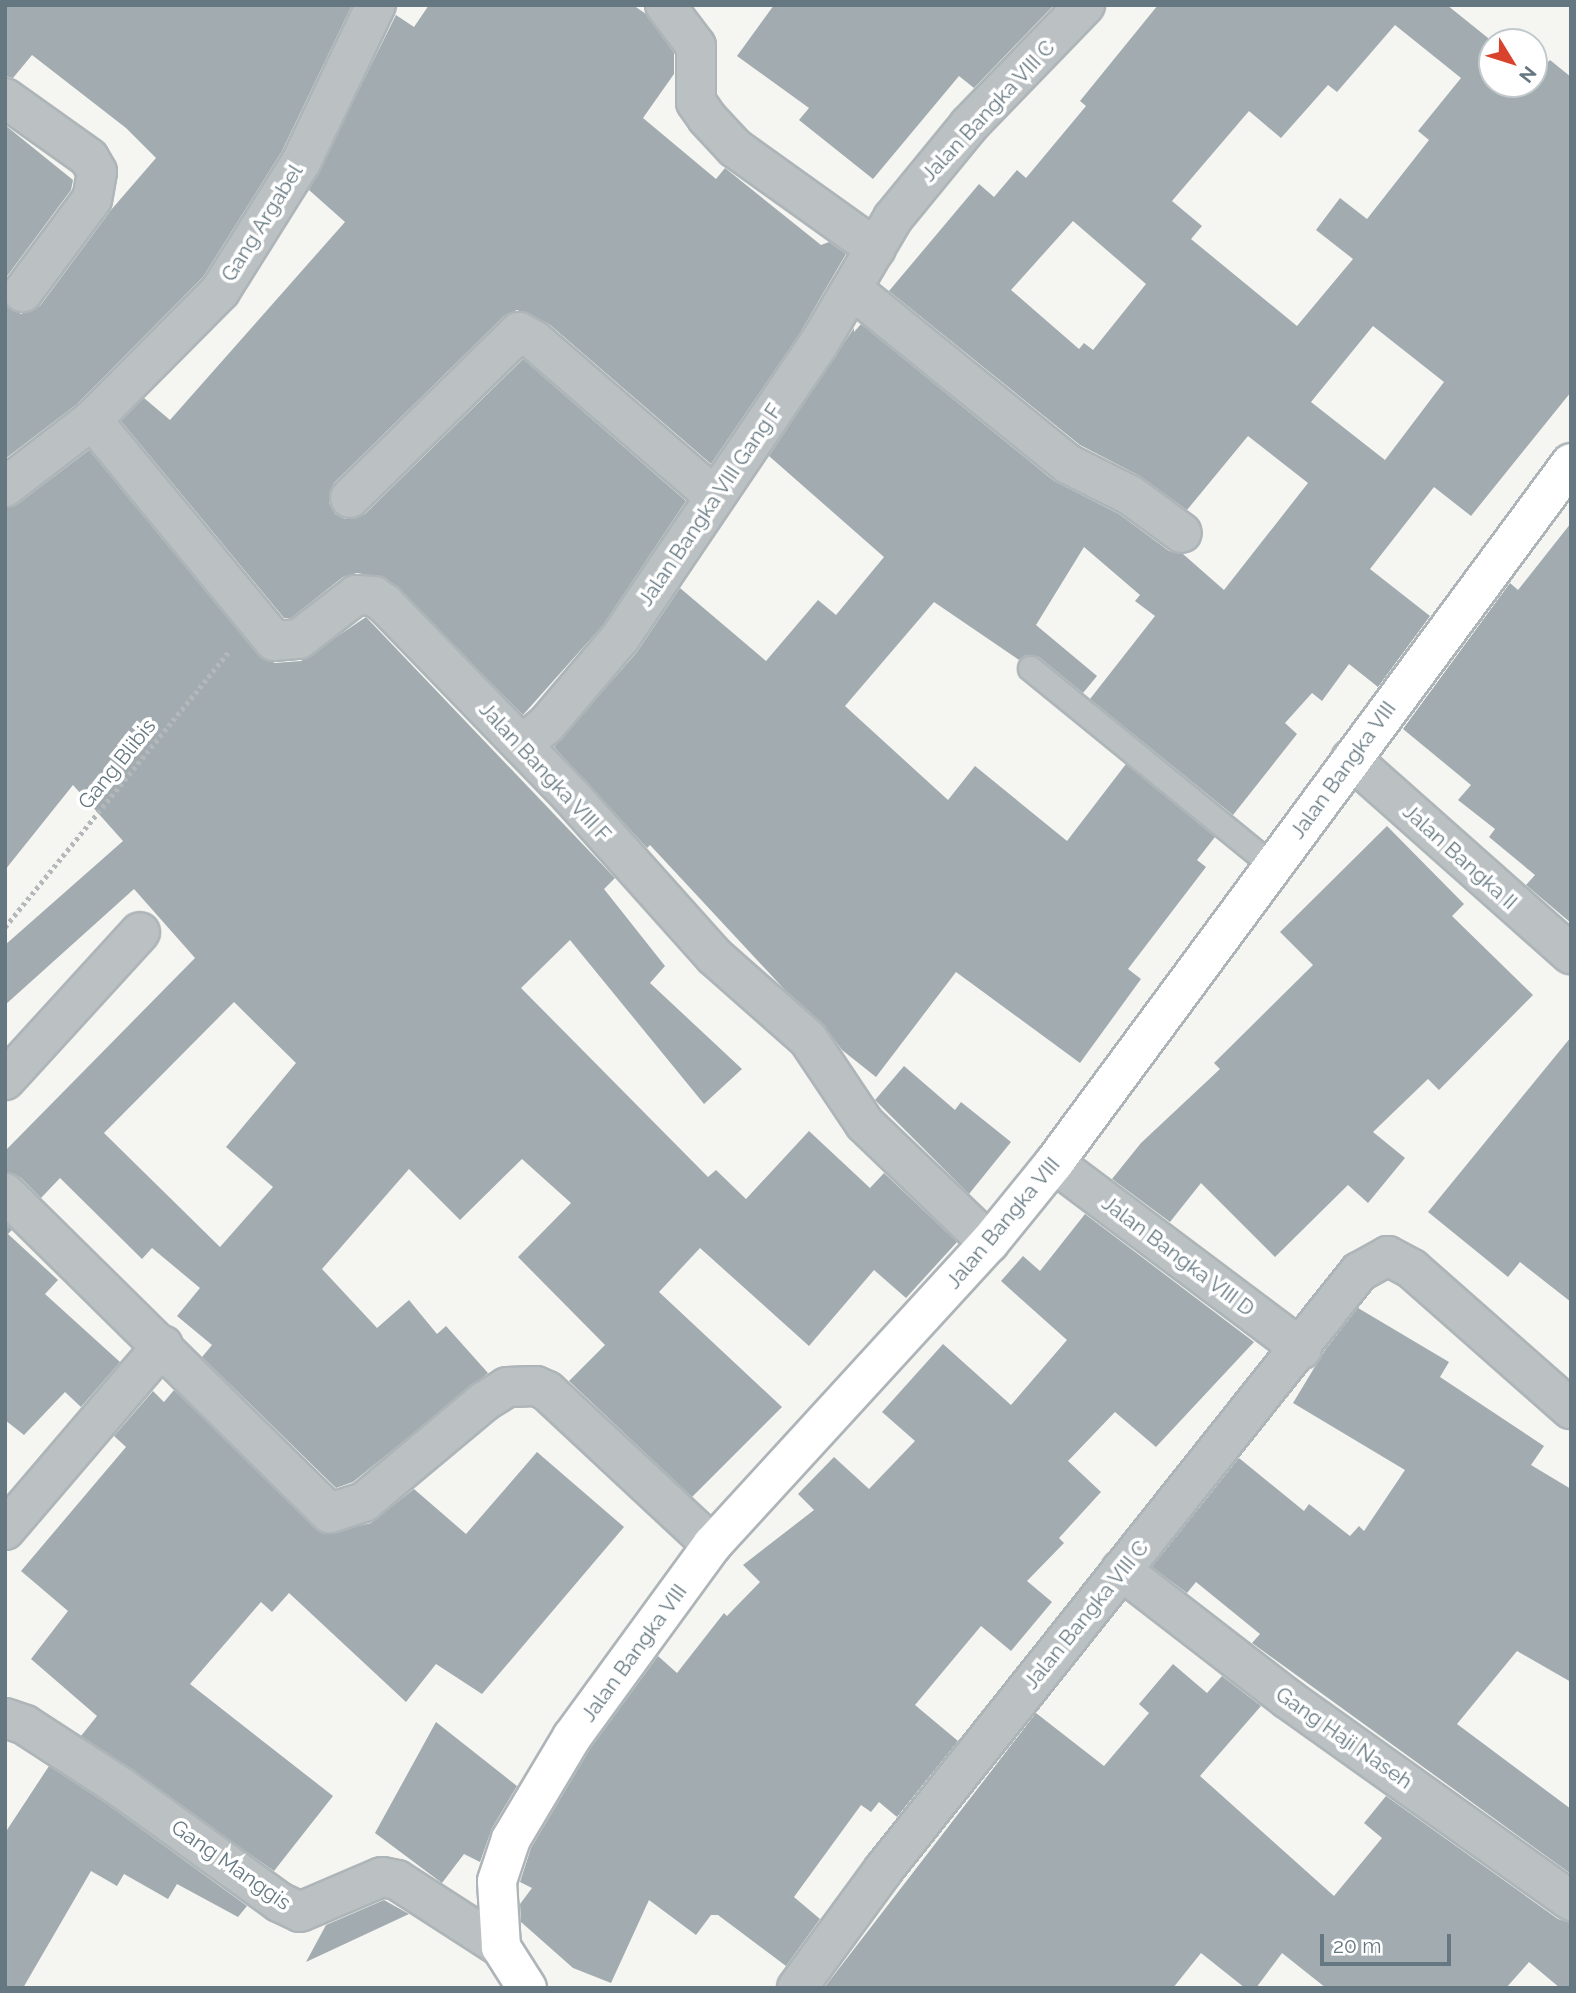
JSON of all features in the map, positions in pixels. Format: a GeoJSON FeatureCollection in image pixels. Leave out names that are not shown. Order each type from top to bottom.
{"type":"FeatureCollection","features":[{"type":"Feature","properties":{"kind":"street","name":"Gang Argabel"},"geometry":{"type":"LineString","coordinates":[[5,487],[92,420],[220,290],[256,240],[301,162],[376,5]]}},
{"type":"Feature","properties":{"kind":"street"},"geometry":{"type":"LineString","coordinates":[[665,5],[696,46],[696,102],[707,118],[735,148],[876,249]]}},
{"type":"Feature","properties":{"kind":"street","name":"Jalan Bangka VIII C"},"geometry":{"type":"LineString","coordinates":[[876,249],[893,218],[968,125],[1085,5]]}},
{"type":"Feature","properties":{"kind":"street"},"geometry":{"type":"LineString","coordinates":[[5,98],[89,158],[97,173],[92,199],[23,292]]}},
{"type":"Feature","properties":{"kind":"street","name":"Jalan Bangka VIII Gang F"},"geometry":{"type":"LineString","coordinates":[[522,745],[547,724],[620,638],[713,495],[853,290],[876,249]]}},
{"type":"Feature","properties":{"kind":"street"},"geometry":{"type":"LineString","coordinates":[[853,290],[1068,464],[1130,495],[1182,533]]}},
{"type":"Feature","properties":{"kind":"street"},"geometry":{"type":"LineString","coordinates":[[350,498],[519,332],[535,341],[713,495]]}},
{"type":"Feature","properties":{"kind":"street","name":"Jalan Bangka VIII F"},"geometry":{"type":"LineString","coordinates":[[92,420],[254,621],[274,641],[287,643],[299,639],[356,595],[374,596],[522,745],[714,956],[808,1039],[866,1124],[989,1243]]}},
{"type":"Feature","properties":{"kind":"street","name":"Jalan Bangka VIII"},"geometry":{"type":"LineString","coordinates":[[527,1988],[501,1947],[497,1881],[511,1839],[572,1737],[712,1545],[989,1243],[1054,1163],[1571,463]]}},
{"type":"Feature","properties":{"kind":"street","name":"Jalan Bangka II"},"geometry":{"type":"LineString","coordinates":[[1351,759],[1571,954]]}},
{"type":"Feature","properties":{"kind":"street"},"geometry":{"type":"LineString","coordinates":[[5,1080],[140,932]]}},
{"type":"Feature","properties":{"kind":"street","name":"Jalan Bangka VIII D"},"geometry":{"type":"LineString","coordinates":[[1054,1163],[1302,1349]]}},
{"type":"Feature","properties":{"kind":"street"},"geometry":{"type":"LineString","coordinates":[[5,1193],[163,1345],[330,1513],[363,1502],[485,1401],[507,1387],[536,1387],[547,1391],[712,1545]]}},
{"type":"Feature","properties":{"kind":"street","name":"Jalan Bangka VIII C"},"geometry":{"type":"LineString","coordinates":[[797,1988],[884,1869],[1121,1570],[1302,1349],[1359,1272],[1388,1256],[1412,1269],[1571,1409]]}},
{"type":"Feature","properties":{"kind":"street"},"geometry":{"type":"LineString","coordinates":[[5,1530],[163,1345]]}},
{"type":"Feature","properties":{"kind":"street","name":"Gang Haji Naseh"},"geometry":{"type":"LineString","coordinates":[[1121,1570],[1288,1699],[1571,1900]]}},
{"type":"Feature","properties":{"kind":"street","name":"Gang Manggis"},"geometry":{"type":"LineString","coordinates":[[5,1718],[25,1725],[119,1786],[279,1902],[300,1912],[382,1877],[397,1880],[501,1947]]}},
{"type":"Feature","properties":{"kind":"lane"},"geometry":{"type":"LineString","coordinates":[[1030,668],[1273,866]]}},
{"type":"Feature","properties":{"kind":"path","name":"Gang Blibis"},"geometry":{"type":"LineString","coordinates":[[5,927],[254,621]]}},
{"type":"Feature","properties":{"kind":"building"},"geometry":{"type":"Polygon","coordinates":[[[5,5],[352,5],[282,151],[203,277],[77,404],[5,459],[5,304],[21,314],[40,306],[111,210],[156,158],[126,128],[32,55],[13,78],[5,76],[5,5]]]}},
{"type":"Feature","properties":{"kind":"building"},"geometry":{"type":"Polygon","coordinates":[[[429,5],[633,5],[646,14],[674,53],[674,74],[643,118],[716,179],[725,168],[821,245],[829,242],[846,254],[800,333],[711,464],[549,324],[517,310],[504,316],[334,483],[329,503],[335,514],[345,519],[365,514],[523,359],[686,501],[603,625],[523,715],[386,578],[357,573],[343,577],[291,618],[284,618],[121,421],[144,398],[170,420],[345,222],[309,190],[396,15],[414,27],[429,5]]]}},
{"type":"Feature","properties":{"kind":"building"},"geometry":{"type":"Polygon","coordinates":[[[774,5],[1054,5],[974,88],[959,76],[873,179],[799,120],[809,108],[737,56],[774,5]]]}},
{"type":"Feature","properties":{"kind":"building"},"geometry":{"type":"Polygon","coordinates":[[[1158,5],[1447,5],[1478,30],[1478,98],[1548,98],[1550,60],[1571,77],[1571,392],[1471,516],[1434,487],[1370,569],[1430,616],[1378,687],[1349,664],[1322,701],[1312,693],[1285,723],[1297,734],[1233,815],[1090,699],[1155,616],[1135,601],[1140,595],[1084,547],[1036,625],[1097,676],[1083,693],[1039,657],[1026,655],[1019,660],[934,602],[845,706],[948,800],[975,766],[1067,841],[1126,764],[1215,837],[1197,860],[1206,867],[1128,969],[1141,979],[1080,1063],[956,972],[876,1077],[842,1050],[822,1023],[784,989],[650,845],[647,848],[554,747],[637,652],[680,588],[766,661],[818,600],[836,615],[884,557],[769,456],[854,328],[854,332],[861,324],[1054,481],[1119,514],[1169,551],[1183,554],[1224,590],[1308,483],[1248,436],[1187,510],[1140,476],[1080,445],[889,291],[979,184],[994,197],[1017,170],[1026,178],[1086,106],[1080,101],[1158,5]],[[1395,25],[1337,92],[1328,85],[1281,138],[1249,111],[1172,201],[1202,226],[1191,239],[1297,326],[1353,259],[1316,230],[1340,198],[1367,219],[1429,140],[1418,131],[1461,78],[1395,25]],[[1073,221],[1011,290],[1079,349],[1084,343],[1093,350],[1146,284],[1073,221]],[[1373,326],[1311,402],[1385,460],[1444,382],[1373,326]]]}},
{"type":"Feature","properties":{"kind":"building"},"geometry":{"type":"Polygon","coordinates":[[[5,125],[73,180],[71,190],[5,279],[5,125]]]}},
{"type":"Feature","properties":{"kind":"building"},"geometry":{"type":"Polygon","coordinates":[[[89,450],[258,655],[275,663],[301,661],[366,617],[615,878],[604,889],[665,966],[650,983],[742,1069],[704,1104],[570,940],[521,988],[708,1177],[716,1170],[746,1199],[809,1131],[870,1188],[884,1173],[957,1242],[906,1298],[874,1270],[809,1346],[700,1248],[659,1292],[782,1407],[692,1497],[569,1381],[605,1345],[518,1257],[571,1203],[522,1159],[460,1220],[409,1169],[322,1269],[377,1328],[409,1300],[437,1334],[446,1326],[488,1373],[353,1482],[336,1488],[202,1357],[212,1345],[177,1316],[200,1288],[152,1248],[142,1259],[60,1178],[41,1198],[20,1177],[5,1172],[5,1151],[195,958],[134,889],[5,1005],[5,945],[123,841],[73,785],[5,870],[5,508],[18,504],[89,450]],[[234,1002],[104,1133],[220,1247],[273,1187],[226,1147],[296,1063],[234,1002]]]}},
{"type":"Feature","properties":{"kind":"building"},"geometry":{"type":"Polygon","coordinates":[[[1571,523],[1571,923],[1526,885],[1535,875],[1489,837],[1495,829],[1458,800],[1471,785],[1403,729],[1510,583],[1518,590],[1571,523]]]}},
{"type":"Feature","properties":{"kind":"building"},"geometry":{"type":"Polygon","coordinates":[[[1387,826],[1464,904],[1452,916],[1533,995],[1439,1090],[1428,1079],[1373,1132],[1405,1158],[1368,1203],[1348,1185],[1275,1257],[1201,1183],[1170,1222],[1112,1179],[1141,1143],[1220,1069],[1214,1063],[1313,965],[1280,932],[1387,826]]]}},
{"type":"Feature","properties":{"kind":"building"},"geometry":{"type":"Polygon","coordinates":[[[1571,1037],[1571,1302],[1520,1262],[1508,1277],[1428,1212],[1571,1037]]]}},
{"type":"Feature","properties":{"kind":"building"},"geometry":{"type":"Polygon","coordinates":[[[904,1066],[955,1110],[961,1102],[1011,1142],[969,1194],[875,1100],[904,1066]]]}},
{"type":"Feature","properties":{"kind":"building"},"geometry":{"type":"Polygon","coordinates":[[[1085,1214],[1254,1342],[1156,1447],[1115,1412],[1068,1461],[1101,1492],[1059,1538],[1064,1543],[1027,1581],[1052,1602],[1011,1651],[981,1626],[915,1705],[958,1741],[897,1817],[879,1802],[871,1812],[861,1805],[794,1897],[820,1919],[786,1966],[718,1915],[711,1915],[696,1935],[649,1900],[611,1983],[573,1968],[521,1922],[520,1904],[532,1888],[520,1882],[531,1848],[590,1749],[658,1656],[677,1673],[724,1613],[727,1616],[760,1582],[743,1565],[814,1510],[798,1494],[834,1457],[869,1489],[915,1441],[882,1412],[943,1344],[1011,1405],[1067,1340],[1001,1281],[1023,1256],[1040,1271],[1085,1214]]]}},
{"type":"Feature","properties":{"kind":"building"},"geometry":{"type":"Polygon","coordinates":[[[5,1224],[12,1230],[8,1234],[58,1280],[45,1294],[120,1362],[81,1407],[65,1392],[24,1435],[5,1420],[5,1224]]]}},
{"type":"Feature","properties":{"kind":"building"},"geometry":{"type":"Polygon","coordinates":[[[1358,1308],[1449,1362],[1440,1377],[1544,1446],[1531,1465],[1571,1489],[1571,1682],[1517,1651],[1457,1724],[1571,1809],[1571,1874],[1252,1643],[1260,1634],[1196,1582],[1187,1593],[1152,1567],[1239,1458],[1304,1511],[1309,1504],[1350,1536],[1359,1526],[1364,1531],[1405,1470],[1293,1403],[1325,1350],[1358,1308]]]}},
{"type":"Feature","properties":{"kind":"building"},"geometry":{"type":"Polygon","coordinates":[[[174,1390],[324,1534],[371,1523],[414,1489],[466,1534],[537,1452],[624,1527],[482,1694],[436,1664],[406,1702],[289,1593],[272,1612],[261,1602],[190,1684],[333,1796],[274,1871],[81,1736],[97,1716],[31,1659],[68,1611],[21,1571],[126,1447],[114,1436],[153,1391],[164,1402],[174,1390]]]}},
{"type":"Feature","properties":{"kind":"building"},"geometry":{"type":"Polygon","coordinates":[[[1173,1664],[1207,1693],[1222,1676],[1261,1706],[1200,1776],[1334,1896],[1382,1838],[1364,1823],[1386,1796],[1558,1919],[1571,1923],[1571,1988],[1560,1988],[1529,1962],[1506,1988],[1326,1988],[1282,1953],[1256,1988],[1245,1988],[1201,1953],[1173,1988],[824,1988],[1036,1713],[1104,1766],[1149,1713],[1139,1704],[1173,1664]]]}},
{"type":"Feature","properties":{"kind":"building"},"geometry":{"type":"Polygon","coordinates":[[[436,1722],[517,1786],[492,1828],[480,1862],[464,1854],[442,1883],[375,1833],[436,1722]]]}},
{"type":"Feature","properties":{"kind":"building"},"geometry":{"type":"Polygon","coordinates":[[[49,1766],[107,1804],[247,1906],[238,1917],[177,1884],[168,1899],[124,1874],[117,1886],[91,1871],[23,1988],[5,1988],[5,1833],[49,1766]]]}},
{"type":"Feature","properties":{"kind":"building"},"geometry":{"type":"Polygon","coordinates":[[[384,1900],[409,1914],[306,1962],[326,1925],[384,1900]]]}}]}
